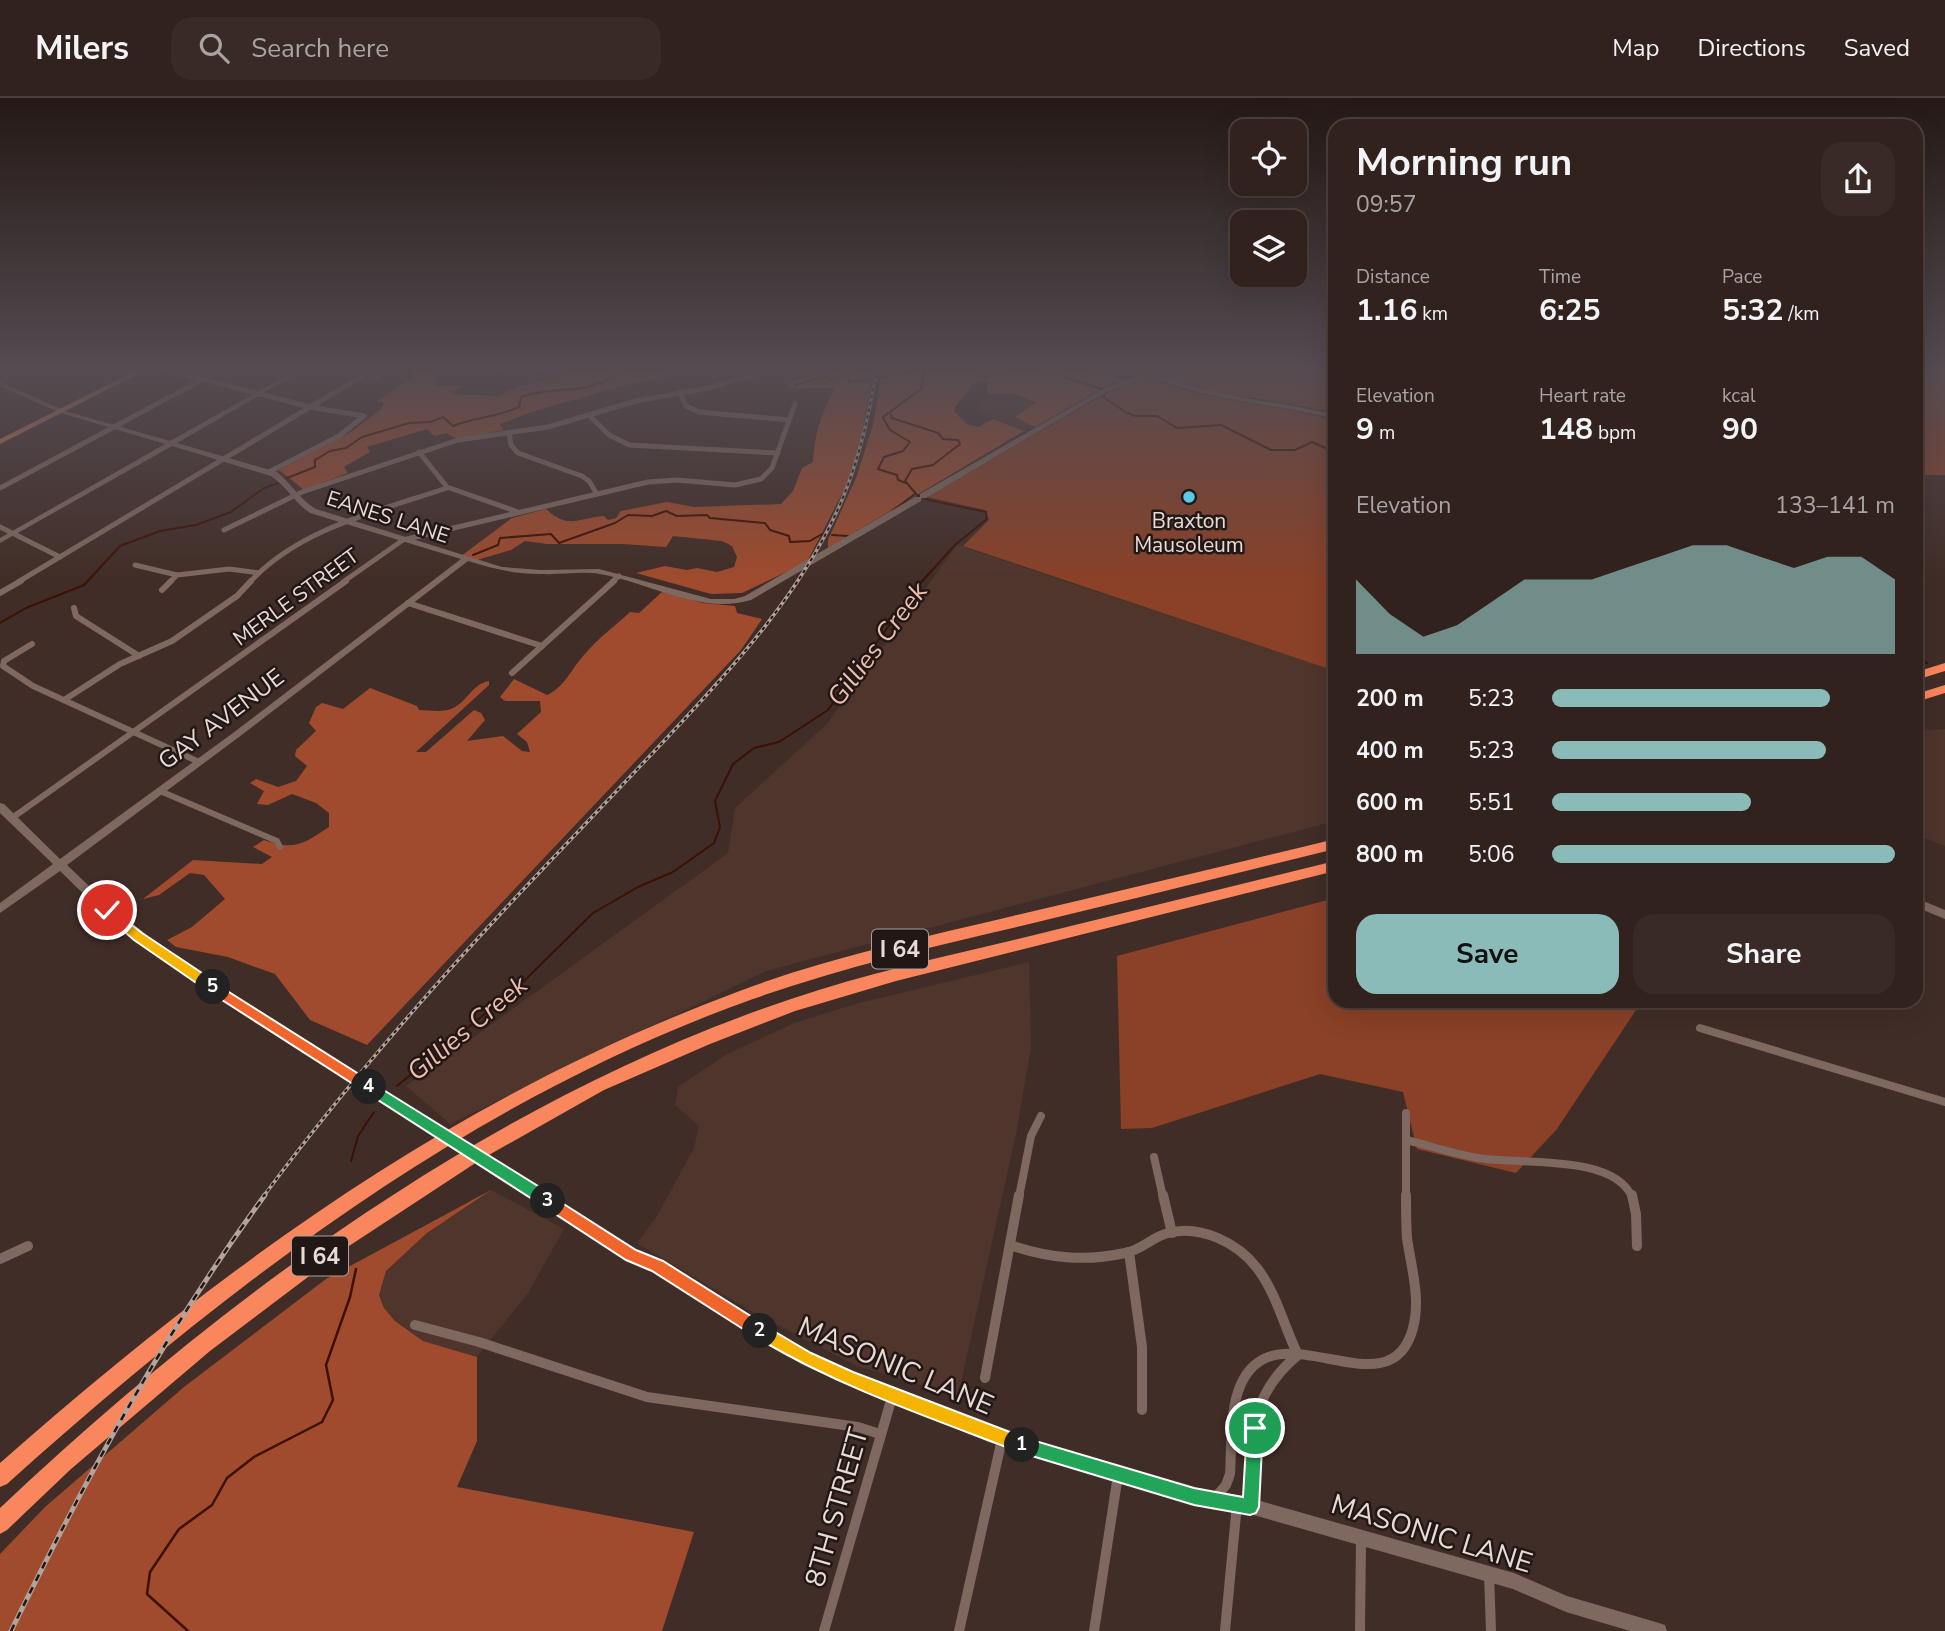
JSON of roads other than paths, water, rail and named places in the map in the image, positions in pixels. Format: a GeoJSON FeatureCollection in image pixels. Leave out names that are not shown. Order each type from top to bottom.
{"type":"FeatureCollection","features":[{"type":"Feature","properties":{"kind":"highway"},"geometry":{"type":"LineString","coordinates":[[1923,674],[1945,667]]}},
{"type":"Feature","properties":{"kind":"highway"},"geometry":{"type":"LineString","coordinates":[[1923,696],[1945,689]]}},
{"type":"Feature","properties":{"kind":"highway","name":"I 64"},"geometry":{"type":"LineString","coordinates":[[0,1477],[78,1407],[245,1274],[325,1215],[486,1115],[597,1058],[659,1029],[793,980],[931,942],[1328,846]]}},
{"type":"Feature","properties":{"kind":"highway","name":"I 64"},"geometry":{"type":"LineString","coordinates":[[0,1523],[64,1462],[203,1344],[343,1240],[513,1131],[598,1085],[704,1039],[793,1005],[909,971],[1328,868]]}},
{"type":"Feature","properties":{"kind":"street"},"geometry":{"type":"LineString","coordinates":[[0,488],[90,440]]}},
{"type":"Feature","properties":{"kind":"street","name":"EANES LANE"},"geometry":{"type":"LineString","coordinates":[[155,440],[269,472],[283,480],[305,507],[465,560],[517,571],[596,571],[711,602],[734,602],[748,598],[1020,440]]}},
{"type":"Feature","properties":{"kind":"street"},"geometry":{"type":"LineString","coordinates":[[0,541],[178,440]]}},
{"type":"Feature","properties":{"kind":"street"},"geometry":{"type":"LineString","coordinates":[[0,593],[256,440]]}},
{"type":"Feature","properties":{"kind":"street"},"geometry":{"type":"LineString","coordinates":[[269,472],[332,440]]}},
{"type":"Feature","properties":{"kind":"street"},"geometry":{"type":"LineString","coordinates":[[224,530],[295,495],[462,440]]}},
{"type":"Feature","properties":{"kind":"street"},"geometry":{"type":"LineString","coordinates":[[510,440],[518,453],[582,476],[589,481],[597,494]]}},
{"type":"Feature","properties":{"kind":"street"},"geometry":{"type":"LineString","coordinates":[[618,440],[629,445],[778,453]]}},
{"type":"Feature","properties":{"kind":"street","name":"MERLE STREET"},"geometry":{"type":"LineString","coordinates":[[12,818],[403,540],[665,480],[733,485],[751,483],[770,473],[782,440]]}},
{"type":"Feature","properties":{"kind":"street"},"geometry":{"type":"LineString","coordinates":[[419,452],[447,488],[518,512]]}},
{"type":"Feature","properties":{"kind":"street"},"geometry":{"type":"LineString","coordinates":[[64,700],[114,668],[172,641],[228,603],[286,551],[327,527],[447,488]]}},
{"type":"Feature","properties":{"kind":"street"},"geometry":{"type":"LineString","coordinates":[[0,527],[60,557]]}},
{"type":"Feature","properties":{"kind":"street","name":"GAY AVENUE"},"geometry":{"type":"LineString","coordinates":[[0,909],[465,560]]}},
{"type":"Feature","properties":{"kind":"street"},"geometry":{"type":"LineString","coordinates":[[135,565],[177,575],[229,569],[259,573]]}},
{"type":"Feature","properties":{"kind":"street"},"geometry":{"type":"LineString","coordinates":[[162,590],[177,575]]}},
{"type":"Feature","properties":{"kind":"street"},"geometry":{"type":"LineString","coordinates":[[512,673],[620,576]]}},
{"type":"Feature","properties":{"kind":"street"},"geometry":{"type":"LineString","coordinates":[[408,603],[542,646]]}},
{"type":"Feature","properties":{"kind":"street"},"geometry":{"type":"LineString","coordinates":[[74,608],[76,616],[139,656]]}},
{"type":"Feature","properties":{"kind":"street"},"geometry":{"type":"LineString","coordinates":[[32,644],[5,660],[3,666],[64,700],[199,762]]}},
{"type":"Feature","properties":{"kind":"street"},"geometry":{"type":"LineString","coordinates":[[160,791],[277,841],[280,847]]}},
{"type":"Feature","properties":{"kind":"street","name":"MASONIC LANE"},"geometry":{"type":"LineString","coordinates":[[0,807],[138,937],[631,1255],[658,1266],[806,1359],[892,1397],[941,1413],[1002,1438],[1118,1475],[1194,1497],[1244,1505],[1514,1581],[1566,1604],[1627,1626],[1659,1631]]}},
{"type":"Feature","properties":{"kind":"street"},"geometry":{"type":"LineString","coordinates":[[1923,905],[1945,915]]}},
{"type":"Feature","properties":{"kind":"street"},"geometry":{"type":"LineString","coordinates":[[1700,1028],[1945,1102]]}},
{"type":"Feature","properties":{"kind":"street"},"geometry":{"type":"LineString","coordinates":[[1214,1500],[1226,1485],[1230,1474],[1237,1396],[1242,1381],[1261,1361],[1274,1354],[1372,1364],[1395,1356],[1409,1341],[1415,1298],[1406,1227],[1406,1113]]}},
{"type":"Feature","properties":{"kind":"street"},"geometry":{"type":"LineString","coordinates":[[985,1378],[1031,1136],[1041,1116]]}},
{"type":"Feature","properties":{"kind":"street"},"geometry":{"type":"LineString","coordinates":[[1406,1140],[1482,1158],[1577,1167],[1614,1176],[1623,1182],[1631,1194],[1637,1246]]}},
{"type":"Feature","properties":{"kind":"street"},"geometry":{"type":"LineString","coordinates":[[1154,1157],[1172,1233]]}},
{"type":"Feature","properties":{"kind":"street"},"geometry":{"type":"LineString","coordinates":[[1010,1245],[1047,1258],[1066,1261],[1129,1252],[1172,1233],[1209,1235],[1231,1244],[1250,1260],[1272,1293],[1286,1333],[1298,1355]]}},
{"type":"Feature","properties":{"kind":"street"},"geometry":{"type":"LineString","coordinates":[[0,1259],[28,1246]]}},
{"type":"Feature","properties":{"kind":"street"},"geometry":{"type":"LineString","coordinates":[[1129,1252],[1142,1347],[1140,1382],[1143,1410]]}},
{"type":"Feature","properties":{"kind":"street"},"geometry":{"type":"LineString","coordinates":[[415,1325],[479,1342],[647,1398],[858,1427],[880,1434]]}},
{"type":"Feature","properties":{"kind":"street"},"geometry":{"type":"LineString","coordinates":[[1226,1631],[1262,1396],[1271,1380],[1298,1355]]}},
{"type":"Feature","properties":{"kind":"street","name":"8TH STREET"},"geometry":{"type":"LineString","coordinates":[[824,1631],[892,1397]]}},
{"type":"Feature","properties":{"kind":"street"},"geometry":{"type":"LineString","coordinates":[[959,1631],[1002,1438]]}},
{"type":"Feature","properties":{"kind":"street"},"geometry":{"type":"LineString","coordinates":[[1094,1631],[1118,1475]]}},
{"type":"Feature","properties":{"kind":"street"},"geometry":{"type":"LineString","coordinates":[[1360,1631],[1362,1539]]}},
{"type":"Feature","properties":{"kind":"street"},"geometry":{"type":"LineString","coordinates":[[1489,1574],[1491,1631]]}},
{"type":"Feature","properties":{"kind":"waterway"},"geometry":{"type":"LineString","coordinates":[[287,478],[315,467],[315,460],[330,451],[346,448],[358,440]]}},
{"type":"Feature","properties":{"kind":"waterway","name":"Gillies Creek"},"geometry":{"type":"LineString","coordinates":[[906,440],[910,442],[903,451],[884,457],[878,469],[897,475],[898,480],[906,483]]}},
{"type":"Feature","properties":{"kind":"waterway","name":"Gillies Creek"},"geometry":{"type":"LineString","coordinates":[[397,1086],[521,984],[593,913],[638,887],[673,872],[714,843],[720,827],[715,801],[733,764],[754,748],[779,742],[828,710],[916,588],[955,545],[987,519],[986,512],[917,495],[905,481],[912,469],[933,465],[960,444],[958,440],[951,440]]}},
{"type":"Feature","properties":{"kind":"waterway"},"geometry":{"type":"LineString","coordinates":[[1250,440],[1271,450],[1295,450],[1312,442],[1328,449]]}},
{"type":"Feature","properties":{"kind":"waterway"},"geometry":{"type":"LineString","coordinates":[[0,623],[26,608],[84,585],[120,546],[160,531],[196,525],[231,512],[264,488],[279,483]]}},
{"type":"Feature","properties":{"kind":"waterway"},"geometry":{"type":"LineString","coordinates":[[892,511],[915,494]]}},
{"type":"Feature","properties":{"kind":"waterway"},"geometry":{"type":"LineString","coordinates":[[473,555],[498,545],[500,538],[551,534],[559,543],[615,523],[628,515],[652,516],[666,511],[677,516],[707,515],[710,518],[765,523],[770,530],[789,536],[790,542],[810,541],[822,534]]}},
{"type":"Feature","properties":{"kind":"waterway"},"geometry":{"type":"LineString","coordinates":[[832,535],[848,536]]}},
{"type":"Feature","properties":{"kind":"waterway"},"geometry":{"type":"LineString","coordinates":[[1923,662],[1927,663]]}},
{"type":"Feature","properties":{"kind":"waterway","name":"Gillies Creek"},"geometry":{"type":"LineString","coordinates":[[351,1161],[358,1136],[374,1112]]}},
{"type":"Feature","properties":{"kind":"waterway","name":"Gillies Creek"},"geometry":{"type":"LineString","coordinates":[[188,1631],[147,1594],[150,1572],[179,1529],[212,1505],[227,1478],[254,1457],[322,1422],[333,1400],[326,1365],[350,1297],[356,1269]]}},
{"type":"Feature","properties":{"kind":"railway"},"geometry":{"type":"LineString","coordinates":[[263,1197],[324,1118],[419,1004],[715,686],[764,628],[807,567],[826,534],[842,500],[862,440]]}},
{"type":"Feature","properties":{"kind":"railway"},"geometry":{"type":"LineString","coordinates":[[11,1631],[128,1407],[194,1299],[265,1195]]}},
{"type":"Feature","properties":{"kind":"place","name":"Braxton Mausoleum"},"geometry":{"type":"Point","coordinates":[1189,497]}}]}
